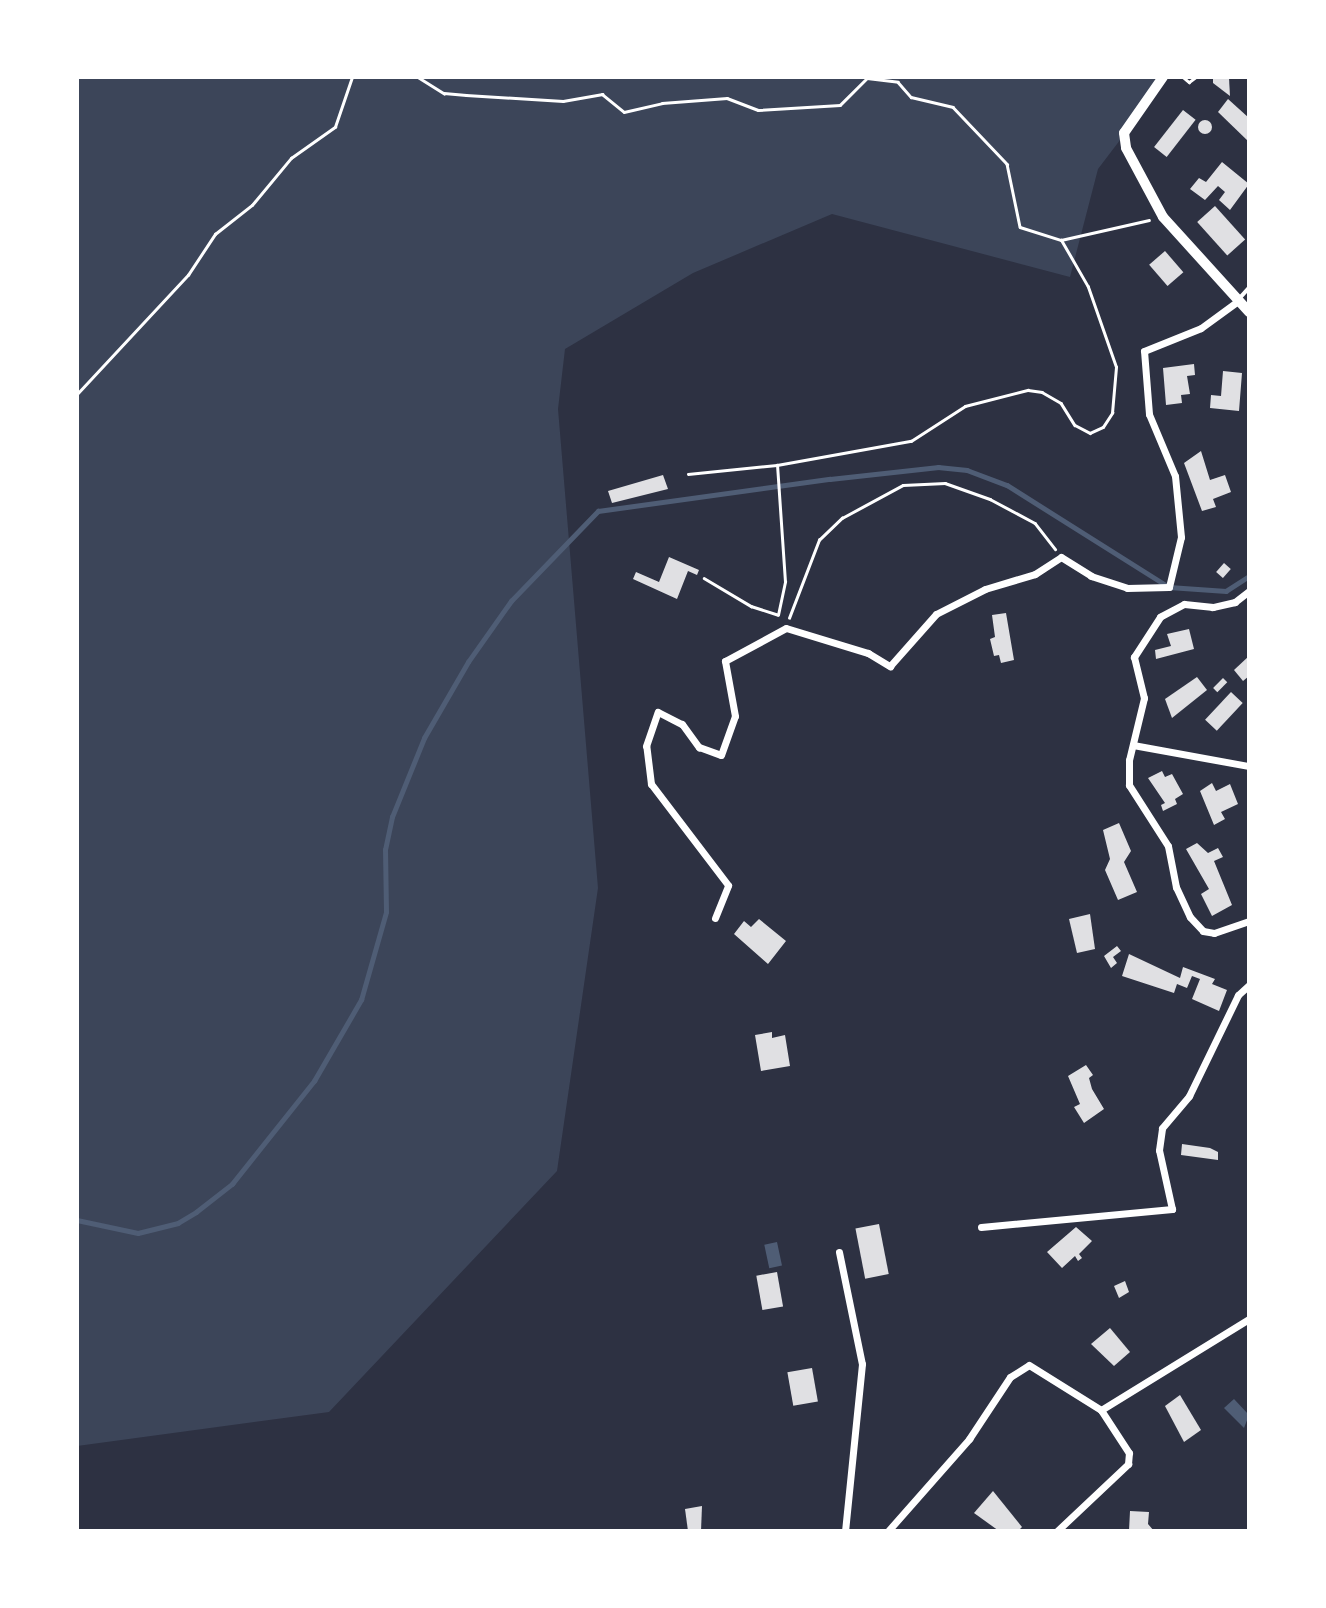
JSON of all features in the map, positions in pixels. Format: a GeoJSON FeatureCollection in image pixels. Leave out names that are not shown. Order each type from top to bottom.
{"type":"FeatureCollection","features":[{"type":"Feature","properties":{"kind":"street"},"geometry":{"type":"LineString","coordinates":[[1163,77],[1124,133],[1134,164],[1163,217],[1249,312]]}},
{"type":"Feature","properties":{"kind":"street"},"geometry":{"type":"LineString","coordinates":[[715,918],[728,885],[651,784],[646,746],[658,712],[682,724],[699,747],[721,755],[735,716],[725,661],[786,628],[868,653],[890,666],[936,614],[985,589],[1035,573],[1061,557],[1091,576],[1127,588],[1169,587],[1181,537],[1175,476],[1149,414],[1144,351],[1201,328],[1238,301]]}},
{"type":"Feature","properties":{"kind":"street"},"geometry":{"type":"LineString","coordinates":[[1249,592],[1235,601],[1213,607],[1184,604],[1160,617],[1134,657],[1144,698],[1133,745],[1129,785],[1168,846],[1176,887],[1190,917],[1203,931],[1214,933],[1249,921]]}},
{"type":"Feature","properties":{"kind":"street"},"geometry":{"type":"LineString","coordinates":[[1133,745],[1249,766]]}},
{"type":"Feature","properties":{"kind":"street"},"geometry":{"type":"LineString","coordinates":[[981,1227],[1172,1209],[1159,1150],[1162,1128],[1189,1096],[1238,995],[1249,985]]}},
{"type":"Feature","properties":{"kind":"street"},"geometry":{"type":"LineString","coordinates":[[839,1252],[862,1364],[845,1531]]}},
{"type":"Feature","properties":{"kind":"street"},"geometry":{"type":"LineString","coordinates":[[1101,1410],[1249,1319]]}},
{"type":"Feature","properties":{"kind":"street"},"geometry":{"type":"LineString","coordinates":[[888,1531],[969,1439],[1010,1377],[1029,1365],[1101,1410],[1129,1454],[1128,1464],[1058,1531]]}},
{"type":"Feature","properties":{"kind":"lane"},"geometry":{"type":"LineString","coordinates":[[1238,301],[1249,288]]}},
{"type":"Feature","properties":{"kind":"path"},"geometry":{"type":"LineString","coordinates":[[77,394],[188,275],[215,234],[252,205],[291,158],[335,127],[352,77]]}},
{"type":"Feature","properties":{"kind":"path"},"geometry":{"type":"LineString","coordinates":[[418,77],[444,93],[564,101],[602,94],[624,112],[662,103],[727,98],[758,110],[840,105],[867,78],[898,82],[911,97],[953,107],[1007,164],[1020,227],[1061,240],[1163,217]]}},
{"type":"Feature","properties":{"kind":"path"},"geometry":{"type":"LineString","coordinates":[[1183,77],[1189,82],[1196,77]]}},
{"type":"Feature","properties":{"kind":"path"},"geometry":{"type":"LineString","coordinates":[[688,474],[778,465],[911,442],[965,406],[1028,390],[1042,391],[1061,403],[1075,425],[1090,432],[1103,427],[1112,413],[1116,367],[1088,287],[1061,240]]}},
{"type":"Feature","properties":{"kind":"path"},"geometry":{"type":"LineString","coordinates":[[704,578],[751,606],[778,615],[785,582],[778,465]]}},
{"type":"Feature","properties":{"kind":"path"},"geometry":{"type":"LineString","coordinates":[[786,628],[819,540],[842,518],[903,485],[945,483],[990,499],[1035,523],[1061,557]]}},
{"type":"Feature","properties":{"kind":"shaded area"},"geometry":{"type":"Polygon","coordinates":[[[77,77],[1168,77],[1098,169],[1070,277],[832,214],[693,273],[565,349],[558,409],[598,888],[557,1171],[329,1412],[77,1446],[77,77]]]}},
{"type":"Feature","properties":{"kind":"shaded area"},"geometry":{"type":"Polygon","coordinates":[[[777,1242],[782,1265],[769,1268],[764,1245],[777,1242]]]}},
{"type":"Feature","properties":{"kind":"shaded area"},"geometry":{"type":"Polygon","coordinates":[[[1234,1399],[1249,1415],[1244,1428],[1224,1408],[1234,1399]]]}},
{"type":"Feature","properties":{"kind":"building"},"geometry":{"type":"Polygon","coordinates":[[[1213,77],[1229,78],[1230,96],[1213,83],[1213,77]]]}},
{"type":"Feature","properties":{"kind":"building"},"geometry":{"type":"Polygon","coordinates":[[[1228,99],[1249,118],[1249,142],[1218,112],[1228,99]]]}},
{"type":"Feature","properties":{"kind":"building"},"geometry":{"type":"Polygon","coordinates":[[[1183,110],[1196,120],[1167,157],[1154,147],[1183,110]]]}},
{"type":"Feature","properties":{"kind":"building"},"geometry":{"type":"Polygon","coordinates":[[[1205,120],[1210,122],[1210,132],[1205,134],[1200,132],[1198,127],[1200,122],[1205,120]]]}},
{"type":"Feature","properties":{"kind":"building"},"geometry":{"type":"Polygon","coordinates":[[[1222,162],[1249,184],[1230,210],[1219,200],[1225,192],[1218,186],[1205,200],[1190,189],[1199,178],[1206,182],[1222,162]]]}},
{"type":"Feature","properties":{"kind":"building"},"geometry":{"type":"Polygon","coordinates":[[[1215,206],[1245,239],[1227,256],[1197,222],[1215,206]]]}},
{"type":"Feature","properties":{"kind":"building"},"geometry":{"type":"Polygon","coordinates":[[[1165,251],[1183,272],[1168,286],[1149,265],[1165,251]]]}},
{"type":"Feature","properties":{"kind":"building"},"geometry":{"type":"Polygon","coordinates":[[[1194,364],[1195,375],[1187,376],[1190,394],[1181,395],[1182,403],[1166,405],[1163,368],[1194,364]]]}},
{"type":"Feature","properties":{"kind":"building"},"geometry":{"type":"Polygon","coordinates":[[[1223,371],[1242,373],[1239,411],[1210,408],[1211,395],[1221,396],[1223,371]]]}},
{"type":"Feature","properties":{"kind":"building"},"geometry":{"type":"Polygon","coordinates":[[[1201,451],[1210,480],[1225,475],[1231,492],[1213,499],[1216,507],[1202,511],[1184,463],[1201,451]]]}},
{"type":"Feature","properties":{"kind":"building"},"geometry":{"type":"Polygon","coordinates":[[[663,475],[668,489],[612,503],[608,491],[663,475]]]}},
{"type":"Feature","properties":{"kind":"building"},"geometry":{"type":"Polygon","coordinates":[[[669,557],[699,570],[697,575],[688,571],[677,599],[633,579],[636,572],[659,582],[669,557]]]}},
{"type":"Feature","properties":{"kind":"building"},"geometry":{"type":"Polygon","coordinates":[[[1224,563],[1231,569],[1223,578],[1216,572],[1224,563]]]}},
{"type":"Feature","properties":{"kind":"building"},"geometry":{"type":"Polygon","coordinates":[[[1006,613],[1014,660],[1001,663],[999,655],[994,656],[990,639],[995,637],[992,615],[1006,613]]]}},
{"type":"Feature","properties":{"kind":"building"},"geometry":{"type":"Polygon","coordinates":[[[1189,629],[1194,649],[1156,659],[1155,650],[1171,646],[1167,634],[1189,629]]]}},
{"type":"Feature","properties":{"kind":"building"},"geometry":{"type":"Polygon","coordinates":[[[1249,656],[1249,676],[1243,681],[1234,670],[1249,656]]]}},
{"type":"Feature","properties":{"kind":"building"},"geometry":{"type":"Polygon","coordinates":[[[1197,677],[1207,690],[1172,718],[1165,699],[1197,677]]]}},
{"type":"Feature","properties":{"kind":"building"},"geometry":{"type":"Polygon","coordinates":[[[1223,678],[1227,682],[1217,692],[1213,688],[1223,678]]]}},
{"type":"Feature","properties":{"kind":"building"},"geometry":{"type":"Polygon","coordinates":[[[1231,692],[1243,703],[1217,731],[1205,720],[1231,692]]]}},
{"type":"Feature","properties":{"kind":"building"},"geometry":{"type":"Polygon","coordinates":[[[1162,771],[1165,777],[1172,774],[1183,794],[1175,799],[1177,804],[1163,811],[1161,805],[1165,803],[1148,778],[1162,771]]]}},
{"type":"Feature","properties":{"kind":"building"},"geometry":{"type":"Polygon","coordinates":[[[1212,783],[1216,791],[1230,784],[1238,804],[1221,812],[1225,819],[1214,825],[1200,791],[1212,783]]]}},
{"type":"Feature","properties":{"kind":"building"},"geometry":{"type":"Polygon","coordinates":[[[1119,823],[1131,851],[1124,862],[1137,892],[1118,900],[1105,870],[1110,859],[1103,830],[1119,823]]]}},
{"type":"Feature","properties":{"kind":"building"},"geometry":{"type":"Polygon","coordinates":[[[1197,843],[1208,853],[1218,848],[1223,857],[1214,861],[1232,905],[1212,916],[1201,894],[1209,889],[1186,849],[1197,843]]]}},
{"type":"Feature","properties":{"kind":"building"},"geometry":{"type":"Polygon","coordinates":[[[1090,914],[1095,949],[1077,953],[1069,919],[1090,914]]]}},
{"type":"Feature","properties":{"kind":"building"},"geometry":{"type":"Polygon","coordinates":[[[759,919],[786,941],[768,964],[734,934],[744,921],[751,927],[759,919]]]}},
{"type":"Feature","properties":{"kind":"building"},"geometry":{"type":"Polygon","coordinates":[[[1117,946],[1121,951],[1113,957],[1117,963],[1111,968],[1104,956],[1117,946]]]}},
{"type":"Feature","properties":{"kind":"building"},"geometry":{"type":"Polygon","coordinates":[[[1129,954],[1180,978],[1183,967],[1215,979],[1212,984],[1227,990],[1219,1011],[1192,999],[1200,979],[1192,976],[1187,988],[1177,984],[1174,993],[1122,976],[1129,954]]]}},
{"type":"Feature","properties":{"kind":"building"},"geometry":{"type":"Polygon","coordinates":[[[772,1032],[772,1038],[785,1035],[790,1066],[761,1071],[755,1035],[772,1032]]]}},
{"type":"Feature","properties":{"kind":"building"},"geometry":{"type":"Polygon","coordinates":[[[1086,1065],[1093,1075],[1089,1078],[1092,1089],[1104,1109],[1084,1123],[1074,1107],[1080,1104],[1068,1076],[1086,1065]]]}},
{"type":"Feature","properties":{"kind":"building"},"geometry":{"type":"Polygon","coordinates":[[[1182,1144],[1210,1148],[1218,1152],[1218,1160],[1181,1155],[1182,1144]]]}},
{"type":"Feature","properties":{"kind":"building"},"geometry":{"type":"Polygon","coordinates":[[[879,1224],[889,1274],[865,1279],[855,1229],[879,1224]]]}},
{"type":"Feature","properties":{"kind":"building"},"geometry":{"type":"Polygon","coordinates":[[[1076,1227],[1092,1241],[1079,1254],[1082,1258],[1078,1261],[1075,1256],[1062,1268],[1047,1252],[1076,1227]]]}},
{"type":"Feature","properties":{"kind":"building"},"geometry":{"type":"Polygon","coordinates":[[[777,1272],[783,1306],[762,1310],[756,1276],[777,1272]]]}},
{"type":"Feature","properties":{"kind":"building"},"geometry":{"type":"Polygon","coordinates":[[[1125,1281],[1129,1292],[1119,1298],[1114,1286],[1125,1281]]]}},
{"type":"Feature","properties":{"kind":"building"},"geometry":{"type":"Polygon","coordinates":[[[1110,1328],[1130,1352],[1114,1366],[1091,1344],[1110,1328]]]}},
{"type":"Feature","properties":{"kind":"building"},"geometry":{"type":"Polygon","coordinates":[[[812,1368],[818,1401],[793,1406],[787,1372],[812,1368]]]}},
{"type":"Feature","properties":{"kind":"building"},"geometry":{"type":"Polygon","coordinates":[[[1180,1395],[1201,1430],[1184,1442],[1165,1406],[1180,1395]]]}},
{"type":"Feature","properties":{"kind":"building"},"geometry":{"type":"Polygon","coordinates":[[[993,1491],[1022,1527],[1018,1531],[999,1531],[974,1513],[993,1491]]]}},
{"type":"Feature","properties":{"kind":"building"},"geometry":{"type":"Polygon","coordinates":[[[702,1506],[701,1531],[688,1531],[685,1509],[702,1506]]]}},
{"type":"Feature","properties":{"kind":"building"},"geometry":{"type":"Polygon","coordinates":[[[1130,1511],[1149,1512],[1148,1524],[1154,1531],[1129,1531],[1130,1511]]]}},
{"type":"Feature","properties":{"kind":"waterway"},"geometry":{"type":"LineString","coordinates":[[77,1220],[138,1233],[178,1223],[232,1184],[314,1081],[361,1000],[386,912],[385,850],[392,817],[424,738],[468,662],[511,601],[598,511],[938,467],[967,470],[1007,485],[1169,587],[1226,591],[1249,576]]}}]}
